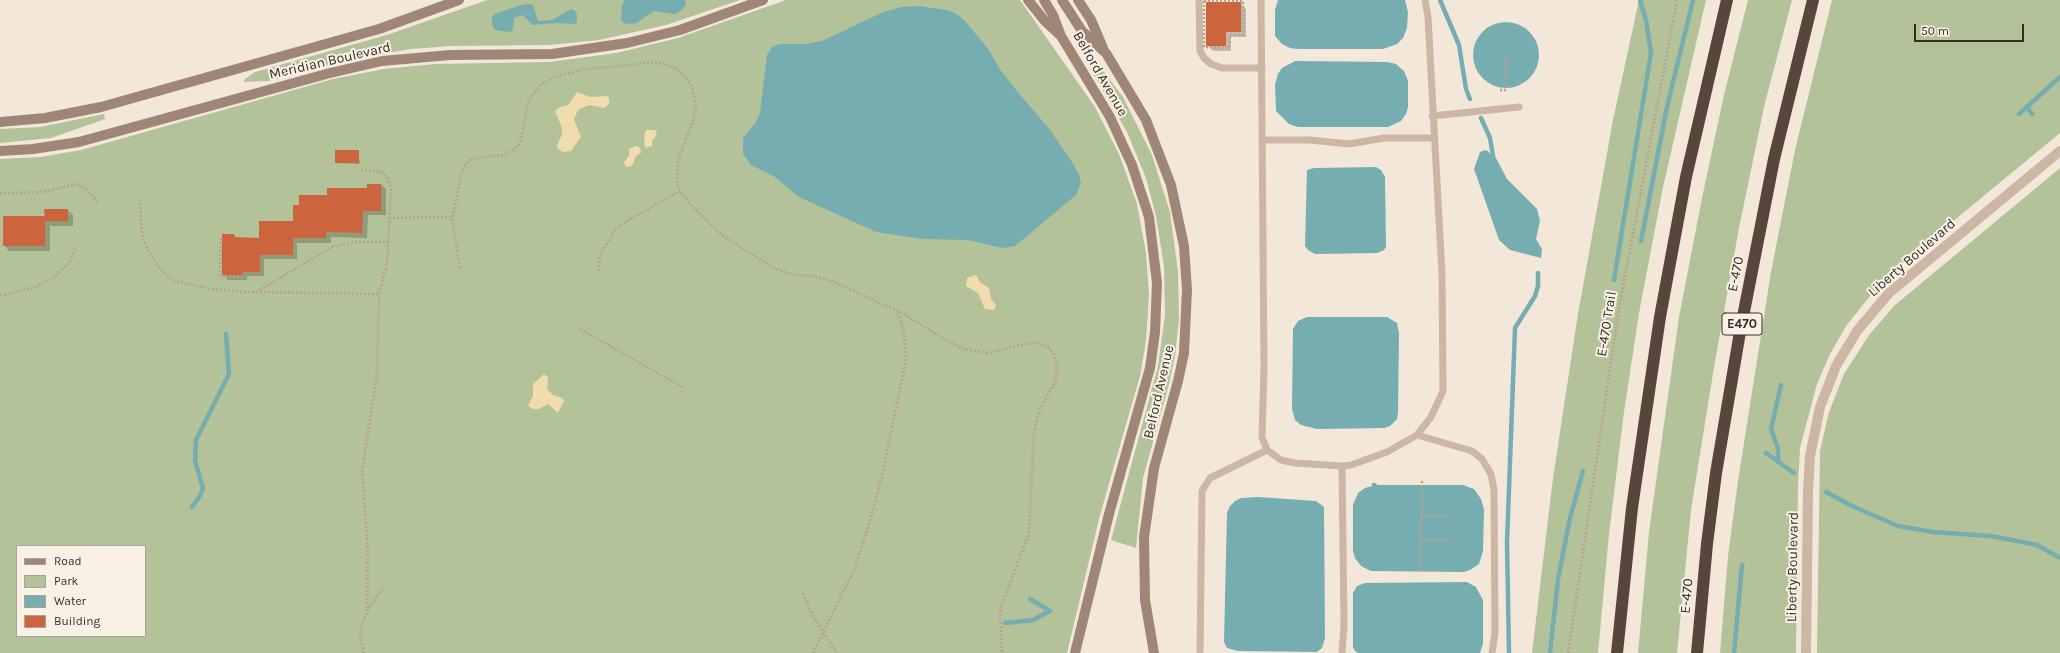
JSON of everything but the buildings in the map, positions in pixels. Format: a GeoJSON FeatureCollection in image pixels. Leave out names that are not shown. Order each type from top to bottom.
{"type":"FeatureCollection","features":[{"type":"Feature","properties":{"kind":"highway"},"geometry":{"type":"LineString","coordinates":[[1617,653],[1632,508],[1658,324],[1686,177],[1727,0]]}},
{"type":"Feature","properties":{"kind":"highway","name":"E-470"},"geometry":{"type":"LineString","coordinates":[[1697,653],[1707,544],[1720,447],[1774,159],[1813,0]]}},
{"type":"Feature","properties":{"kind":"main road","name":"Meridian Boulevard"},"geometry":{"type":"LineString","coordinates":[[0,122],[36,120],[91,110],[379,29],[459,0]]}},
{"type":"Feature","properties":{"kind":"main road","name":"Meridian Boulevard"},"geometry":{"type":"LineString","coordinates":[[0,151],[45,148],[92,139],[330,73],[382,61],[450,55],[552,54],[622,44],[680,30],[763,0]]}},
{"type":"Feature","properties":{"kind":"main road"},"geometry":{"type":"LineString","coordinates":[[1028,0],[1044,20],[1061,36]]}},
{"type":"Feature","properties":{"kind":"main road","name":"Belford Avenue"},"geometry":{"type":"LineString","coordinates":[[1044,0],[1053,15],[1061,36],[1110,117],[1134,170],[1149,217],[1157,288],[1156,332],[1150,368],[1109,514],[1075,653]]}},
{"type":"Feature","properties":{"kind":"main road","name":"Belford Avenue"},"geometry":{"type":"LineString","coordinates":[[1062,0],[1082,30],[1106,54],[1141,111],[1159,151],[1174,195],[1180,224],[1186,268],[1187,322],[1182,362],[1154,468],[1145,525],[1144,590],[1154,653]]}},
{"type":"Feature","properties":{"kind":"main road"},"geometry":{"type":"LineString","coordinates":[[1078,0],[1091,20],[1106,54]]}},
{"type":"Feature","properties":{"kind":"street","name":"Liberty Boulevard"},"geometry":{"type":"LineString","coordinates":[[1806,653],[1808,492],[1810,456],[1820,407],[1836,366],[1857,331],[1889,293],[2060,151]]}},
{"type":"Feature","properties":{"kind":"lane"},"geometry":{"type":"LineString","coordinates":[[1199,0],[1200,51],[1204,58],[1211,64],[1222,68],[1262,68]]}},
{"type":"Feature","properties":{"kind":"lane"},"geometry":{"type":"LineString","coordinates":[[1262,0],[1264,367],[1261,430],[1267,450],[1275,457],[1288,462],[1342,466],[1351,465],[1387,452],[1417,435],[1440,402],[1444,386],[1443,286],[1433,138],[1428,21],[1425,0]]}},
{"type":"Feature","properties":{"kind":"lane"},"geometry":{"type":"LineString","coordinates":[[1432,116],[1519,107]]}},
{"type":"Feature","properties":{"kind":"lane"},"geometry":{"type":"LineString","coordinates":[[1263,140],[1310,140],[1349,144],[1384,138],[1433,138]]}},
{"type":"Feature","properties":{"kind":"lane"},"geometry":{"type":"LineString","coordinates":[[1417,435],[1472,451],[1482,460],[1491,474],[1494,490],[1495,633],[1492,653]]}},
{"type":"Feature","properties":{"kind":"lane"},"geometry":{"type":"LineString","coordinates":[[1200,653],[1202,491],[1210,478],[1267,450]]}},
{"type":"Feature","properties":{"kind":"lane"},"geometry":{"type":"LineString","coordinates":[[1342,466],[1344,626],[1342,653]]}},
{"type":"Feature","properties":{"kind":"path","name":"E-470 Trail"},"geometry":{"type":"LineString","coordinates":[[1568,653],[1619,308],[1677,0]]}},
{"type":"Feature","properties":{"kind":"path"},"geometry":{"type":"LineString","coordinates":[[1204,1],[1243,1],[1243,34],[1230,35],[1229,48],[1204,47],[1204,1]]}},
{"type":"Feature","properties":{"kind":"path"},"geometry":{"type":"LineString","coordinates":[[1500,90],[1506,90],[1506,56]]}},
{"type":"Feature","properties":{"kind":"path"},"geometry":{"type":"LineString","coordinates":[[460,268],[452,225],[460,176],[467,163],[477,157],[504,155],[514,150],[521,140],[528,103],[538,87],[547,80],[559,75],[592,68],[660,63],[676,68],[689,81],[696,96],[696,108],[677,164],[677,180],[680,190],[691,205],[715,230],[768,265],[790,274],[830,280],[897,311],[920,323],[946,340],[968,350],[982,353],[993,353],[1024,344],[1037,342],[1050,348],[1056,359],[1056,380],[1039,411],[1034,431],[1029,534],[1001,604],[1000,619],[1002,653]]}},
{"type":"Feature","properties":{"kind":"path"},"geometry":{"type":"LineString","coordinates":[[361,170],[381,172],[388,179],[391,189],[387,263],[379,294],[377,374],[362,477],[368,552],[367,611]]}},
{"type":"Feature","properties":{"kind":"path"},"geometry":{"type":"LineString","coordinates":[[0,193],[42,192],[76,184],[88,190],[99,204]]}},
{"type":"Feature","properties":{"kind":"path"},"geometry":{"type":"LineString","coordinates":[[598,271],[600,255],[615,230],[627,221],[680,190]]}},
{"type":"Feature","properties":{"kind":"path"},"geometry":{"type":"LineString","coordinates":[[140,203],[143,241],[160,268],[172,280],[204,288],[256,292],[379,294]]}},
{"type":"Feature","properties":{"kind":"path"},"geometry":{"type":"LineString","coordinates":[[389,218],[453,217]]}},
{"type":"Feature","properties":{"kind":"path"},"geometry":{"type":"LineString","coordinates":[[221,238],[220,277],[242,277]]}},
{"type":"Feature","properties":{"kind":"path"},"geometry":{"type":"LineString","coordinates":[[256,292],[332,247],[354,242],[388,242]]}},
{"type":"Feature","properties":{"kind":"path"},"geometry":{"type":"LineString","coordinates":[[0,296],[35,287],[52,279],[74,256],[77,246]]}},
{"type":"Feature","properties":{"kind":"path"},"geometry":{"type":"LineString","coordinates":[[814,653],[859,556],[874,510],[906,360],[904,331],[897,311]]}},
{"type":"Feature","properties":{"kind":"path"},"geometry":{"type":"LineString","coordinates":[[580,329],[684,388]]}},
{"type":"Feature","properties":{"kind":"path"},"geometry":{"type":"LineString","coordinates":[[1420,572],[1422,479]]}},
{"type":"Feature","properties":{"kind":"path"},"geometry":{"type":"LineString","coordinates":[[1421,516],[1450,517]]}},
{"type":"Feature","properties":{"kind":"path"},"geometry":{"type":"LineString","coordinates":[[1421,540],[1449,541]]}},
{"type":"Feature","properties":{"kind":"path"},"geometry":{"type":"LineString","coordinates":[[364,653],[361,643],[361,629],[367,611],[384,587]]}},
{"type":"Feature","properties":{"kind":"path"},"geometry":{"type":"LineString","coordinates":[[803,593],[823,632],[837,653]]}},
{"type":"Feature","properties":{"kind":"green space"},"geometry":{"type":"Polygon","coordinates":[[[487,0],[740,0],[666,25],[599,40],[549,45],[451,46],[411,49],[346,60],[268,81],[244,82],[245,79],[255,72],[387,35],[487,0]]]}},
{"type":"Feature","properties":{"kind":"green space"},"geometry":{"type":"Polygon","coordinates":[[[786,0],[1020,0],[1095,107],[1119,154],[1137,204],[1146,253],[1149,295],[1146,341],[1140,376],[1100,515],[1067,653],[0,653],[0,159],[41,157],[81,150],[333,79],[384,69],[435,64],[549,62],[616,53],[678,38],[786,0]]]}},
{"type":"Feature","properties":{"kind":"green space"},"geometry":{"type":"Polygon","coordinates":[[[1639,0],[1706,0],[1663,187],[1639,313],[1624,412],[1609,534],[1598,653],[1532,653],[1553,478],[1578,314],[1613,120],[1639,0]]]}},
{"type":"Feature","properties":{"kind":"green space"},"geometry":{"type":"Polygon","coordinates":[[[1748,0],[1792,0],[1764,107],[1739,228],[1714,367],[1691,510],[1677,653],[1638,653],[1649,532],[1679,317],[1724,95],[1748,0]]]}},
{"type":"Feature","properties":{"kind":"green space"},"geometry":{"type":"Polygon","coordinates":[[[1832,0],[2060,0],[2060,133],[1894,270],[1874,291],[1846,326],[1830,354],[1817,384],[1800,448],[1798,485],[1796,653],[1720,653],[1728,556],[1738,481],[1771,272],[1795,150],[1832,0]]]}},
{"type":"Feature","properties":{"kind":"green space"},"geometry":{"type":"Polygon","coordinates":[[[1097,63],[1123,97],[1152,155],[1170,212],[1178,272],[1179,319],[1175,356],[1169,384],[1143,478],[1136,548],[1111,540],[1158,366],[1165,315],[1164,266],[1156,216],[1146,178],[1127,132],[1090,68],[1097,63]]]}},
{"type":"Feature","properties":{"kind":"green space"},"geometry":{"type":"Polygon","coordinates":[[[104,114],[105,119],[51,138],[0,143],[0,129],[40,127],[104,114]]]}},
{"type":"Feature","properties":{"kind":"green space"},"geometry":{"type":"Polygon","coordinates":[[[2060,168],[2060,653],[1817,653],[1820,451],[1829,412],[1844,374],[1869,335],[1895,305],[2060,168]]]}},
{"type":"Feature","properties":{"kind":"sand"},"geometry":{"type":"Polygon","coordinates":[[[577,92],[590,97],[606,96],[609,98],[609,104],[604,108],[589,105],[578,110],[574,119],[581,137],[571,151],[563,152],[558,149],[557,146],[562,134],[562,128],[555,111],[560,107],[568,105],[577,92]]]}},
{"type":"Feature","properties":{"kind":"sand"},"geometry":{"type":"Polygon","coordinates":[[[647,130],[655,130],[657,134],[652,141],[652,146],[646,148],[644,145],[645,132],[647,130]]]}},
{"type":"Feature","properties":{"kind":"sand"},"geometry":{"type":"Polygon","coordinates":[[[636,146],[640,148],[641,153],[636,156],[632,166],[626,167],[624,162],[629,156],[629,149],[636,146]]]}},
{"type":"Feature","properties":{"kind":"sand"},"geometry":{"type":"Polygon","coordinates":[[[976,275],[980,282],[989,288],[991,299],[996,305],[994,310],[985,309],[978,293],[966,286],[967,278],[976,275]]]}},
{"type":"Feature","properties":{"kind":"sand"},"geometry":{"type":"Polygon","coordinates":[[[544,374],[548,377],[547,389],[553,395],[562,398],[564,401],[558,413],[548,404],[539,409],[533,409],[528,406],[533,396],[533,384],[544,374]]]}},
{"type":"Feature","properties":{"kind":"water"},"geometry":{"type":"Polygon","coordinates":[[[625,0],[685,0],[686,4],[682,10],[675,14],[654,11],[636,23],[630,24],[623,23],[621,20],[622,6],[625,0]]]}},
{"type":"Feature","properties":{"kind":"water"},"geometry":{"type":"Polygon","coordinates":[[[1278,0],[1405,0],[1408,12],[1407,28],[1403,38],[1397,44],[1383,49],[1290,48],[1282,44],[1275,36],[1275,10],[1278,0]]]}},
{"type":"Feature","properties":{"kind":"water"},"geometry":{"type":"Polygon","coordinates":[[[521,5],[533,5],[538,21],[552,20],[571,9],[575,11],[577,15],[577,22],[574,24],[557,23],[532,25],[523,15],[514,18],[513,30],[510,32],[495,30],[492,24],[492,17],[495,14],[521,5]]]}},
{"type":"Feature","properties":{"kind":"water"},"geometry":{"type":"Polygon","coordinates":[[[918,6],[948,10],[958,15],[966,22],[989,50],[1001,71],[1050,130],[1079,175],[1081,183],[1076,195],[1015,246],[1002,248],[968,240],[923,239],[876,232],[799,197],[775,177],[751,165],[743,154],[743,138],[756,122],[760,113],[767,55],[772,47],[780,44],[806,44],[822,41],[881,13],[901,7],[918,6]]]}},
{"type":"Feature","properties":{"kind":"water"},"geometry":{"type":"Polygon","coordinates":[[[1506,22],[1518,25],[1529,32],[1536,43],[1539,55],[1536,67],[1529,78],[1518,85],[1506,88],[1494,85],[1483,78],[1476,67],[1473,55],[1476,43],[1483,32],[1494,25],[1506,22]]]}},
{"type":"Feature","properties":{"kind":"water"},"geometry":{"type":"Polygon","coordinates":[[[1295,61],[1387,62],[1396,64],[1404,71],[1408,81],[1408,107],[1406,114],[1401,121],[1388,127],[1298,127],[1289,124],[1276,111],[1275,84],[1278,74],[1282,68],[1295,61]]]}},
{"type":"Feature","properties":{"kind":"water"},"geometry":{"type":"Polygon","coordinates":[[[1486,150],[1496,158],[1507,179],[1537,209],[1540,221],[1536,239],[1542,249],[1541,258],[1510,250],[1499,240],[1474,169],[1480,152],[1486,150]]]}},
{"type":"Feature","properties":{"kind":"water"},"geometry":{"type":"Polygon","coordinates":[[[1376,167],[1381,170],[1385,177],[1386,247],[1384,250],[1377,253],[1315,254],[1308,250],[1305,246],[1307,170],[1314,168],[1376,167]]]}},
{"type":"Feature","properties":{"kind":"water"},"geometry":{"type":"Polygon","coordinates":[[[1307,317],[1387,317],[1397,323],[1399,333],[1398,412],[1397,419],[1390,426],[1384,428],[1317,429],[1301,425],[1295,420],[1292,409],[1293,329],[1298,321],[1307,317]]]}},
{"type":"Feature","properties":{"kind":"water"},"geometry":{"type":"Polygon","coordinates":[[[1372,483],[1376,483],[1377,485],[1463,485],[1474,489],[1481,499],[1484,509],[1483,551],[1479,564],[1464,572],[1371,571],[1361,566],[1355,558],[1353,551],[1353,505],[1358,493],[1365,488],[1372,486],[1372,483]]]}},
{"type":"Feature","properties":{"kind":"water"},"geometry":{"type":"Polygon","coordinates":[[[1258,497],[1316,501],[1324,507],[1325,638],[1322,648],[1317,652],[1238,651],[1227,648],[1224,642],[1227,513],[1230,506],[1235,501],[1241,498],[1258,497]]]}},
{"type":"Feature","properties":{"kind":"water"},"geometry":{"type":"Polygon","coordinates":[[[1467,582],[1476,587],[1483,600],[1483,644],[1480,653],[1358,653],[1355,651],[1353,647],[1353,593],[1357,586],[1365,583],[1467,582]]]}},
{"type":"Feature","properties":{"kind":"waterway"},"geometry":{"type":"LineString","coordinates":[[1440,0],[1459,45],[1466,89],[1470,99]]}},
{"type":"Feature","properties":{"kind":"waterway"},"geometry":{"type":"LineString","coordinates":[[1614,280],[1651,53],[1646,20],[1640,0]]}},
{"type":"Feature","properties":{"kind":"waterway"},"geometry":{"type":"LineString","coordinates":[[1641,241],[1667,107],[1693,0]]}},
{"type":"Feature","properties":{"kind":"waterway"},"geometry":{"type":"LineString","coordinates":[[2019,114],[2060,77]]}},
{"type":"Feature","properties":{"kind":"waterway"},"geometry":{"type":"LineString","coordinates":[[2027,107],[2032,114]]}},
{"type":"Feature","properties":{"kind":"waterway"},"geometry":{"type":"LineString","coordinates":[[1481,118],[1490,138],[1494,162]]}},
{"type":"Feature","properties":{"kind":"waterway"},"geometry":{"type":"LineString","coordinates":[[1509,653],[1507,542],[1515,328],[1535,296],[1538,286],[1538,273]]}},
{"type":"Feature","properties":{"kind":"waterway"},"geometry":{"type":"LineString","coordinates":[[192,507],[200,496],[203,488],[195,461],[196,440],[229,374],[226,334]]}},
{"type":"Feature","properties":{"kind":"waterway"},"geometry":{"type":"LineString","coordinates":[[1778,462],[1778,448],[1771,429],[1781,385]]}},
{"type":"Feature","properties":{"kind":"waterway"},"geometry":{"type":"LineString","coordinates":[[1766,453],[1794,473]]}},
{"type":"Feature","properties":{"kind":"waterway"},"geometry":{"type":"LineString","coordinates":[[1550,653],[1558,579],[1570,518],[1583,471]]}},
{"type":"Feature","properties":{"kind":"waterway"},"geometry":{"type":"LineString","coordinates":[[1826,492],[1852,506],[1898,526],[1933,532],[1990,536],[2012,540],[2037,545],[2060,558]]}},
{"type":"Feature","properties":{"kind":"waterway"},"geometry":{"type":"LineString","coordinates":[[1734,653],[1742,565]]}},
{"type":"Feature","properties":{"kind":"waterway"},"geometry":{"type":"LineString","coordinates":[[1005,623],[1033,620],[1050,611],[1030,599]]}}]}
